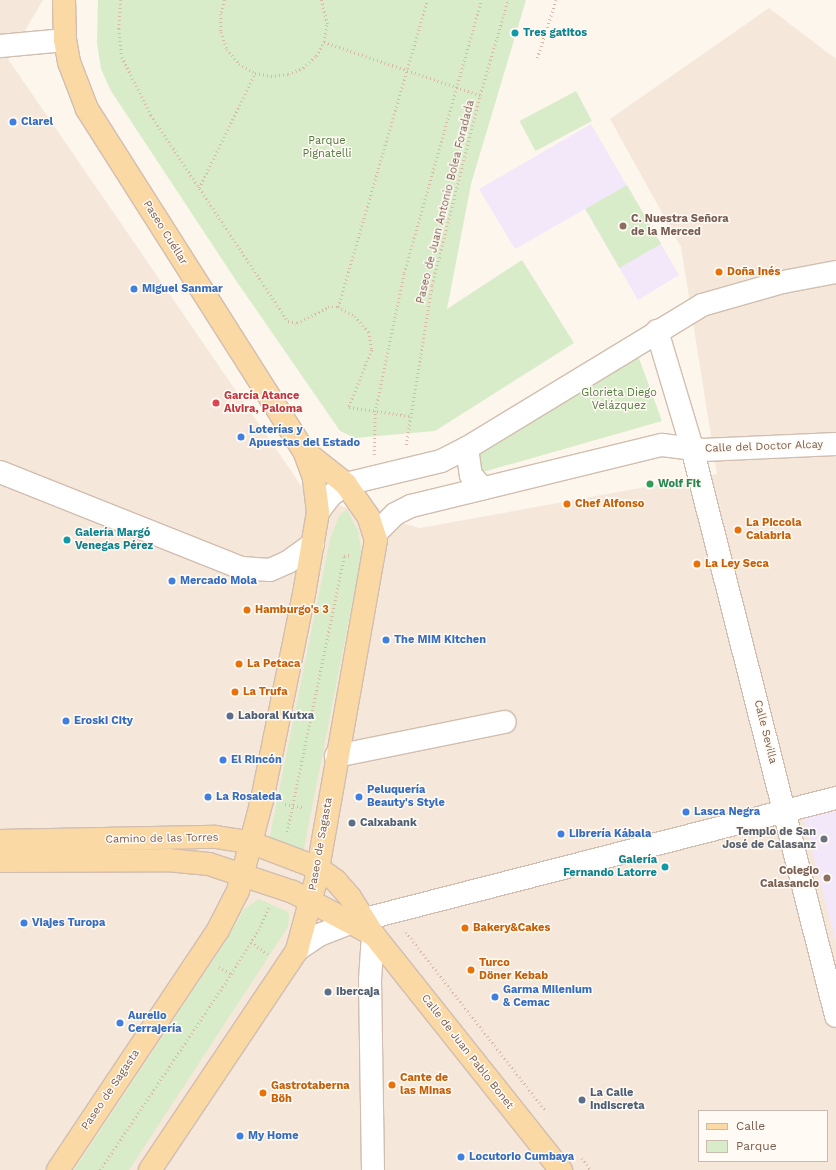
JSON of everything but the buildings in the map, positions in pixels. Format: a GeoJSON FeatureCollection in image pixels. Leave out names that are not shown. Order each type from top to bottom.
{"type":"FeatureCollection","features":[{"type":"Feature","properties":{"kind":"main road","name":"Paseo Cuéllar"},"geometry":{"type":"LineString","coordinates":[[64,0],[65,40],[77,89],[87,109],[304,451],[314,478],[318,512]]}},
{"type":"Feature","properties":{"kind":"main road","name":"Paseo Cuéllar"},"geometry":{"type":"LineString","coordinates":[[304,451],[346,484]]}},
{"type":"Feature","properties":{"kind":"main road","name":"Paseo de Sagasta"},"geometry":{"type":"LineString","coordinates":[[150,1170],[297,950],[318,868],[336,756],[374,553],[375,534],[368,516],[346,484]]}},
{"type":"Feature","properties":{"kind":"main road","name":"Paseo de Sagasta"},"geometry":{"type":"LineString","coordinates":[[58,1170],[224,920],[244,874],[252,843],[313,544],[318,512]]}},
{"type":"Feature","properties":{"kind":"main road","name":"Camino de las Torres"},"geometry":{"type":"LineString","coordinates":[[0,841],[216,837],[252,843],[318,868]]}},
{"type":"Feature","properties":{"kind":"main road","name":"Camino de las Torres"},"geometry":{"type":"LineString","coordinates":[[0,861],[173,860],[209,864],[244,874],[311,900]]}},
{"type":"Feature","properties":{"kind":"main road","name":"Calle de Juan Pablo Bonet"},"geometry":{"type":"LineString","coordinates":[[318,868],[343,888],[363,925],[560,1170]]}},
{"type":"Feature","properties":{"kind":"main road","name":"Calle de Juan Pablo Bonet"},"geometry":{"type":"LineString","coordinates":[[311,900],[363,925]]}},
{"type":"Feature","properties":{"kind":"street"},"geometry":{"type":"LineString","coordinates":[[0,46],[65,40]]}},
{"type":"Feature","properties":{"kind":"street"},"geometry":{"type":"LineString","coordinates":[[318,512],[330,496],[346,484],[441,461],[467,448],[702,305],[723,297],[836,272]]}},
{"type":"Feature","properties":{"kind":"street"},"geometry":{"type":"LineString","coordinates":[[375,534],[402,509],[483,489],[554,469],[662,444],[692,448],[657,331]]}},
{"type":"Feature","properties":{"kind":"street","name":"Calle del Doctor Alcay"},"geometry":{"type":"LineString","coordinates":[[692,448],[836,444]]}},
{"type":"Feature","properties":{"kind":"street"},"geometry":{"type":"LineString","coordinates":[[467,448],[470,475],[483,489]]}},
{"type":"Feature","properties":{"kind":"street","name":"Calle Sevilla"},"geometry":{"type":"LineString","coordinates":[[692,448],[836,1016]]}},
{"type":"Feature","properties":{"kind":"street"},"geometry":{"type":"LineString","coordinates":[[0,472],[241,568],[270,570],[288,562],[313,544]]}},
{"type":"Feature","properties":{"kind":"street"},"geometry":{"type":"LineString","coordinates":[[336,756],[505,722]]}},
{"type":"Feature","properties":{"kind":"street"},"geometry":{"type":"LineString","coordinates":[[297,950],[319,935],[363,925],[836,798]]}},
{"type":"Feature","properties":{"kind":"street"},"geometry":{"type":"LineString","coordinates":[[363,925],[370,980],[373,1170]]}},
{"type":"Feature","properties":{"kind":"path"},"geometry":{"type":"LineString","coordinates":[[121,0],[119,29],[122,57],[151,115],[198,188],[288,321],[297,323],[328,307],[338,307],[361,320],[372,340],[371,356],[355,388],[349,407],[410,416]]}},
{"type":"Feature","properties":{"kind":"path"},"geometry":{"type":"LineString","coordinates":[[225,0],[221,14],[221,32],[227,49],[239,64],[255,73],[271,76],[288,74],[303,68],[316,56],[324,42],[327,24],[321,0]]}},
{"type":"Feature","properties":{"kind":"path"},"geometry":{"type":"LineString","coordinates":[[338,307],[428,0]]}},
{"type":"Feature","properties":{"kind":"path"},"geometry":{"type":"LineString","coordinates":[[373,461],[375,412],[404,273],[481,0]]}},
{"type":"Feature","properties":{"kind":"path","name":"Paseo de Juan Antonio Bolea Foradada"},"geometry":{"type":"LineString","coordinates":[[406,445],[432,285],[480,95],[508,0]]}},
{"type":"Feature","properties":{"kind":"path"},"geometry":{"type":"LineString","coordinates":[[537,58],[556,0]]}},
{"type":"Feature","properties":{"kind":"path"},"geometry":{"type":"LineString","coordinates":[[324,42],[408,72],[480,95]]}},
{"type":"Feature","properties":{"kind":"path"},"geometry":{"type":"LineString","coordinates":[[198,188],[255,73]]}},
{"type":"Feature","properties":{"kind":"path"},"geometry":{"type":"LineString","coordinates":[[286,833],[344,556]]}},
{"type":"Feature","properties":{"kind":"path"},"geometry":{"type":"LineString","coordinates":[[278,803],[312,809]]}},
{"type":"Feature","properties":{"kind":"path"},"geometry":{"type":"LineString","coordinates":[[100,1170],[231,974],[251,942],[268,906]]}},
{"type":"Feature","properties":{"kind":"path"},"geometry":{"type":"LineString","coordinates":[[409,936],[548,1114]]}},
{"type":"Feature","properties":{"kind":"path"},"geometry":{"type":"LineString","coordinates":[[251,942],[271,956]]}},
{"type":"Feature","properties":{"kind":"path"},"geometry":{"type":"LineString","coordinates":[[219,966],[231,974]]}},
{"type":"Feature","properties":{"kind":"path"},"geometry":{"type":"LineString","coordinates":[[577,1151],[591,1170]]}},
{"type":"Feature","properties":{"kind":"shaded area"},"geometry":{"type":"Polygon","coordinates":[[[0,0],[43,0],[8,59],[309,497],[420,528],[717,474],[681,247],[610,119],[769,8],[836,59],[836,1170],[0,1170],[0,0]]]}},
{"type":"Feature","properties":{"kind":"shaded area","name":"C. Nuestra Señora de la Merced"},"geometry":{"type":"Polygon","coordinates":[[[591,124],[679,275],[638,300],[585,209],[515,249],[479,189],[591,124]]]}},
{"type":"Feature","properties":{"kind":"shaded area","name":"Colegio Calasancio"},"geometry":{"type":"Polygon","coordinates":[[[836,804],[836,943],[802,812],[836,804]]]}},
{"type":"Feature","properties":{"kind":"green space","name":"Parque Pignatelli"},"geometry":{"type":"Polygon","coordinates":[[[98,0],[526,0],[471,184],[447,309],[522,260],[574,343],[435,431],[355,438],[340,431],[237,282],[111,91],[101,69],[97,43],[98,0]]]}},
{"type":"Feature","properties":{"kind":"green space"},"geometry":{"type":"Polygon","coordinates":[[[576,91],[592,121],[535,151],[519,121],[576,91]]]}},
{"type":"Feature","properties":{"kind":"green space"},"geometry":{"type":"Polygon","coordinates":[[[627,185],[661,244],[619,268],[585,209],[627,185]]]}},
{"type":"Feature","properties":{"kind":"green space","name":"Glorieta Diego Velázquez"},"geometry":{"type":"Polygon","coordinates":[[[637,353],[662,421],[476,474],[474,450],[637,353]]]}},
{"type":"Feature","properties":{"kind":"green space"},"geometry":{"type":"Polygon","coordinates":[[[347,509],[358,531],[362,553],[301,864],[267,850],[330,539],[339,516],[347,509]]]}},
{"type":"Feature","properties":{"kind":"green space"},"geometry":{"type":"Polygon","coordinates":[[[259,899],[286,911],[289,914],[288,927],[129,1170],[74,1170],[226,941],[244,909],[259,899]]]}},
{"type":"Feature","properties":{"kind":"place","name":"Tres gatitos"},"geometry":{"type":"Point","coordinates":[515,33]}},
{"type":"Feature","properties":{"kind":"place","name":"Clarel"},"geometry":{"type":"Point","coordinates":[13,122]}},
{"type":"Feature","properties":{"kind":"place","name":"C. Nuestra Señora de la Merced"},"geometry":{"type":"Point","coordinates":[623,226]}},
{"type":"Feature","properties":{"kind":"place","name":"Doña Inés"},"geometry":{"type":"Point","coordinates":[719,272]}},
{"type":"Feature","properties":{"kind":"place","name":"Miguel Sanmar"},"geometry":{"type":"Point","coordinates":[134,289]}},
{"type":"Feature","properties":{"kind":"place","name":"García Atance Alvira, Paloma"},"geometry":{"type":"Point","coordinates":[216,403]}},
{"type":"Feature","properties":{"kind":"place","name":"Loterías y Apuestas del Estado"},"geometry":{"type":"Point","coordinates":[241,437]}},
{"type":"Feature","properties":{"kind":"place","name":"Wolf Fit"},"geometry":{"type":"Point","coordinates":[650,484]}},
{"type":"Feature","properties":{"kind":"place","name":"Chef Alfonso"},"geometry":{"type":"Point","coordinates":[567,504]}},
{"type":"Feature","properties":{"kind":"place","name":"La Piccola Calabria"},"geometry":{"type":"Point","coordinates":[738,530]}},
{"type":"Feature","properties":{"kind":"place","name":"Galería Margó Venegas Pérez"},"geometry":{"type":"Point","coordinates":[67,540]}},
{"type":"Feature","properties":{"kind":"place","name":"La Ley Seca"},"geometry":{"type":"Point","coordinates":[697,564]}},
{"type":"Feature","properties":{"kind":"place","name":"Mercado Mola"},"geometry":{"type":"Point","coordinates":[172,581]}},
{"type":"Feature","properties":{"kind":"place","name":"Hamburgo's 3"},"geometry":{"type":"Point","coordinates":[247,610]}},
{"type":"Feature","properties":{"kind":"place","name":"The MIM Kitchen"},"geometry":{"type":"Point","coordinates":[386,640]}},
{"type":"Feature","properties":{"kind":"place","name":"La Petaca"},"geometry":{"type":"Point","coordinates":[239,664]}},
{"type":"Feature","properties":{"kind":"place","name":"La Trufa"},"geometry":{"type":"Point","coordinates":[235,692]}},
{"type":"Feature","properties":{"kind":"place","name":"Laboral Kutxa"},"geometry":{"type":"Point","coordinates":[230,716]}},
{"type":"Feature","properties":{"kind":"place","name":"Eroski City"},"geometry":{"type":"Point","coordinates":[66,721]}},
{"type":"Feature","properties":{"kind":"place","name":"El Rincón"},"geometry":{"type":"Point","coordinates":[223,760]}},
{"type":"Feature","properties":{"kind":"place","name":"La Rosaleda"},"geometry":{"type":"Point","coordinates":[208,797]}},
{"type":"Feature","properties":{"kind":"place","name":"Peluquería Beauty's Style"},"geometry":{"type":"Point","coordinates":[359,797]}},
{"type":"Feature","properties":{"kind":"place","name":"Lasca Negra"},"geometry":{"type":"Point","coordinates":[686,812]}},
{"type":"Feature","properties":{"kind":"place","name":"Caixabank"},"geometry":{"type":"Point","coordinates":[352,823]}},
{"type":"Feature","properties":{"kind":"place","name":"Librería Kábala"},"geometry":{"type":"Point","coordinates":[561,834]}},
{"type":"Feature","properties":{"kind":"place","name":"Templo de San José de Calasanz"},"geometry":{"type":"Point","coordinates":[824,839]}},
{"type":"Feature","properties":{"kind":"place","name":"Galería Fernando Latorre"},"geometry":{"type":"Point","coordinates":[665,867]}},
{"type":"Feature","properties":{"kind":"place","name":"Colegio Calasancio"},"geometry":{"type":"Point","coordinates":[827,878]}},
{"type":"Feature","properties":{"kind":"place","name":"Viajes Turopa"},"geometry":{"type":"Point","coordinates":[24,923]}},
{"type":"Feature","properties":{"kind":"place","name":"Bakery&Cakes"},"geometry":{"type":"Point","coordinates":[465,928]}},
{"type":"Feature","properties":{"kind":"place","name":"Turco Döner Kebab"},"geometry":{"type":"Point","coordinates":[471,970]}},
{"type":"Feature","properties":{"kind":"place","name":"Ibercaja"},"geometry":{"type":"Point","coordinates":[328,992]}},
{"type":"Feature","properties":{"kind":"place","name":"Garma Milenium & Cemac"},"geometry":{"type":"Point","coordinates":[495,997]}},
{"type":"Feature","properties":{"kind":"place","name":"Aurelio Cerrajería"},"geometry":{"type":"Point","coordinates":[120,1023]}},
{"type":"Feature","properties":{"kind":"place","name":"Cante de las Minas"},"geometry":{"type":"Point","coordinates":[392,1085]}},
{"type":"Feature","properties":{"kind":"place","name":"Gastrotaberna Böh"},"geometry":{"type":"Point","coordinates":[263,1093]}},
{"type":"Feature","properties":{"kind":"place","name":"La Calle Indiscreta"},"geometry":{"type":"Point","coordinates":[582,1100]}},
{"type":"Feature","properties":{"kind":"place","name":"My Home"},"geometry":{"type":"Point","coordinates":[240,1136]}},
{"type":"Feature","properties":{"kind":"place","name":"Locutorio Cumbaya"},"geometry":{"type":"Point","coordinates":[461,1157]}}]}
